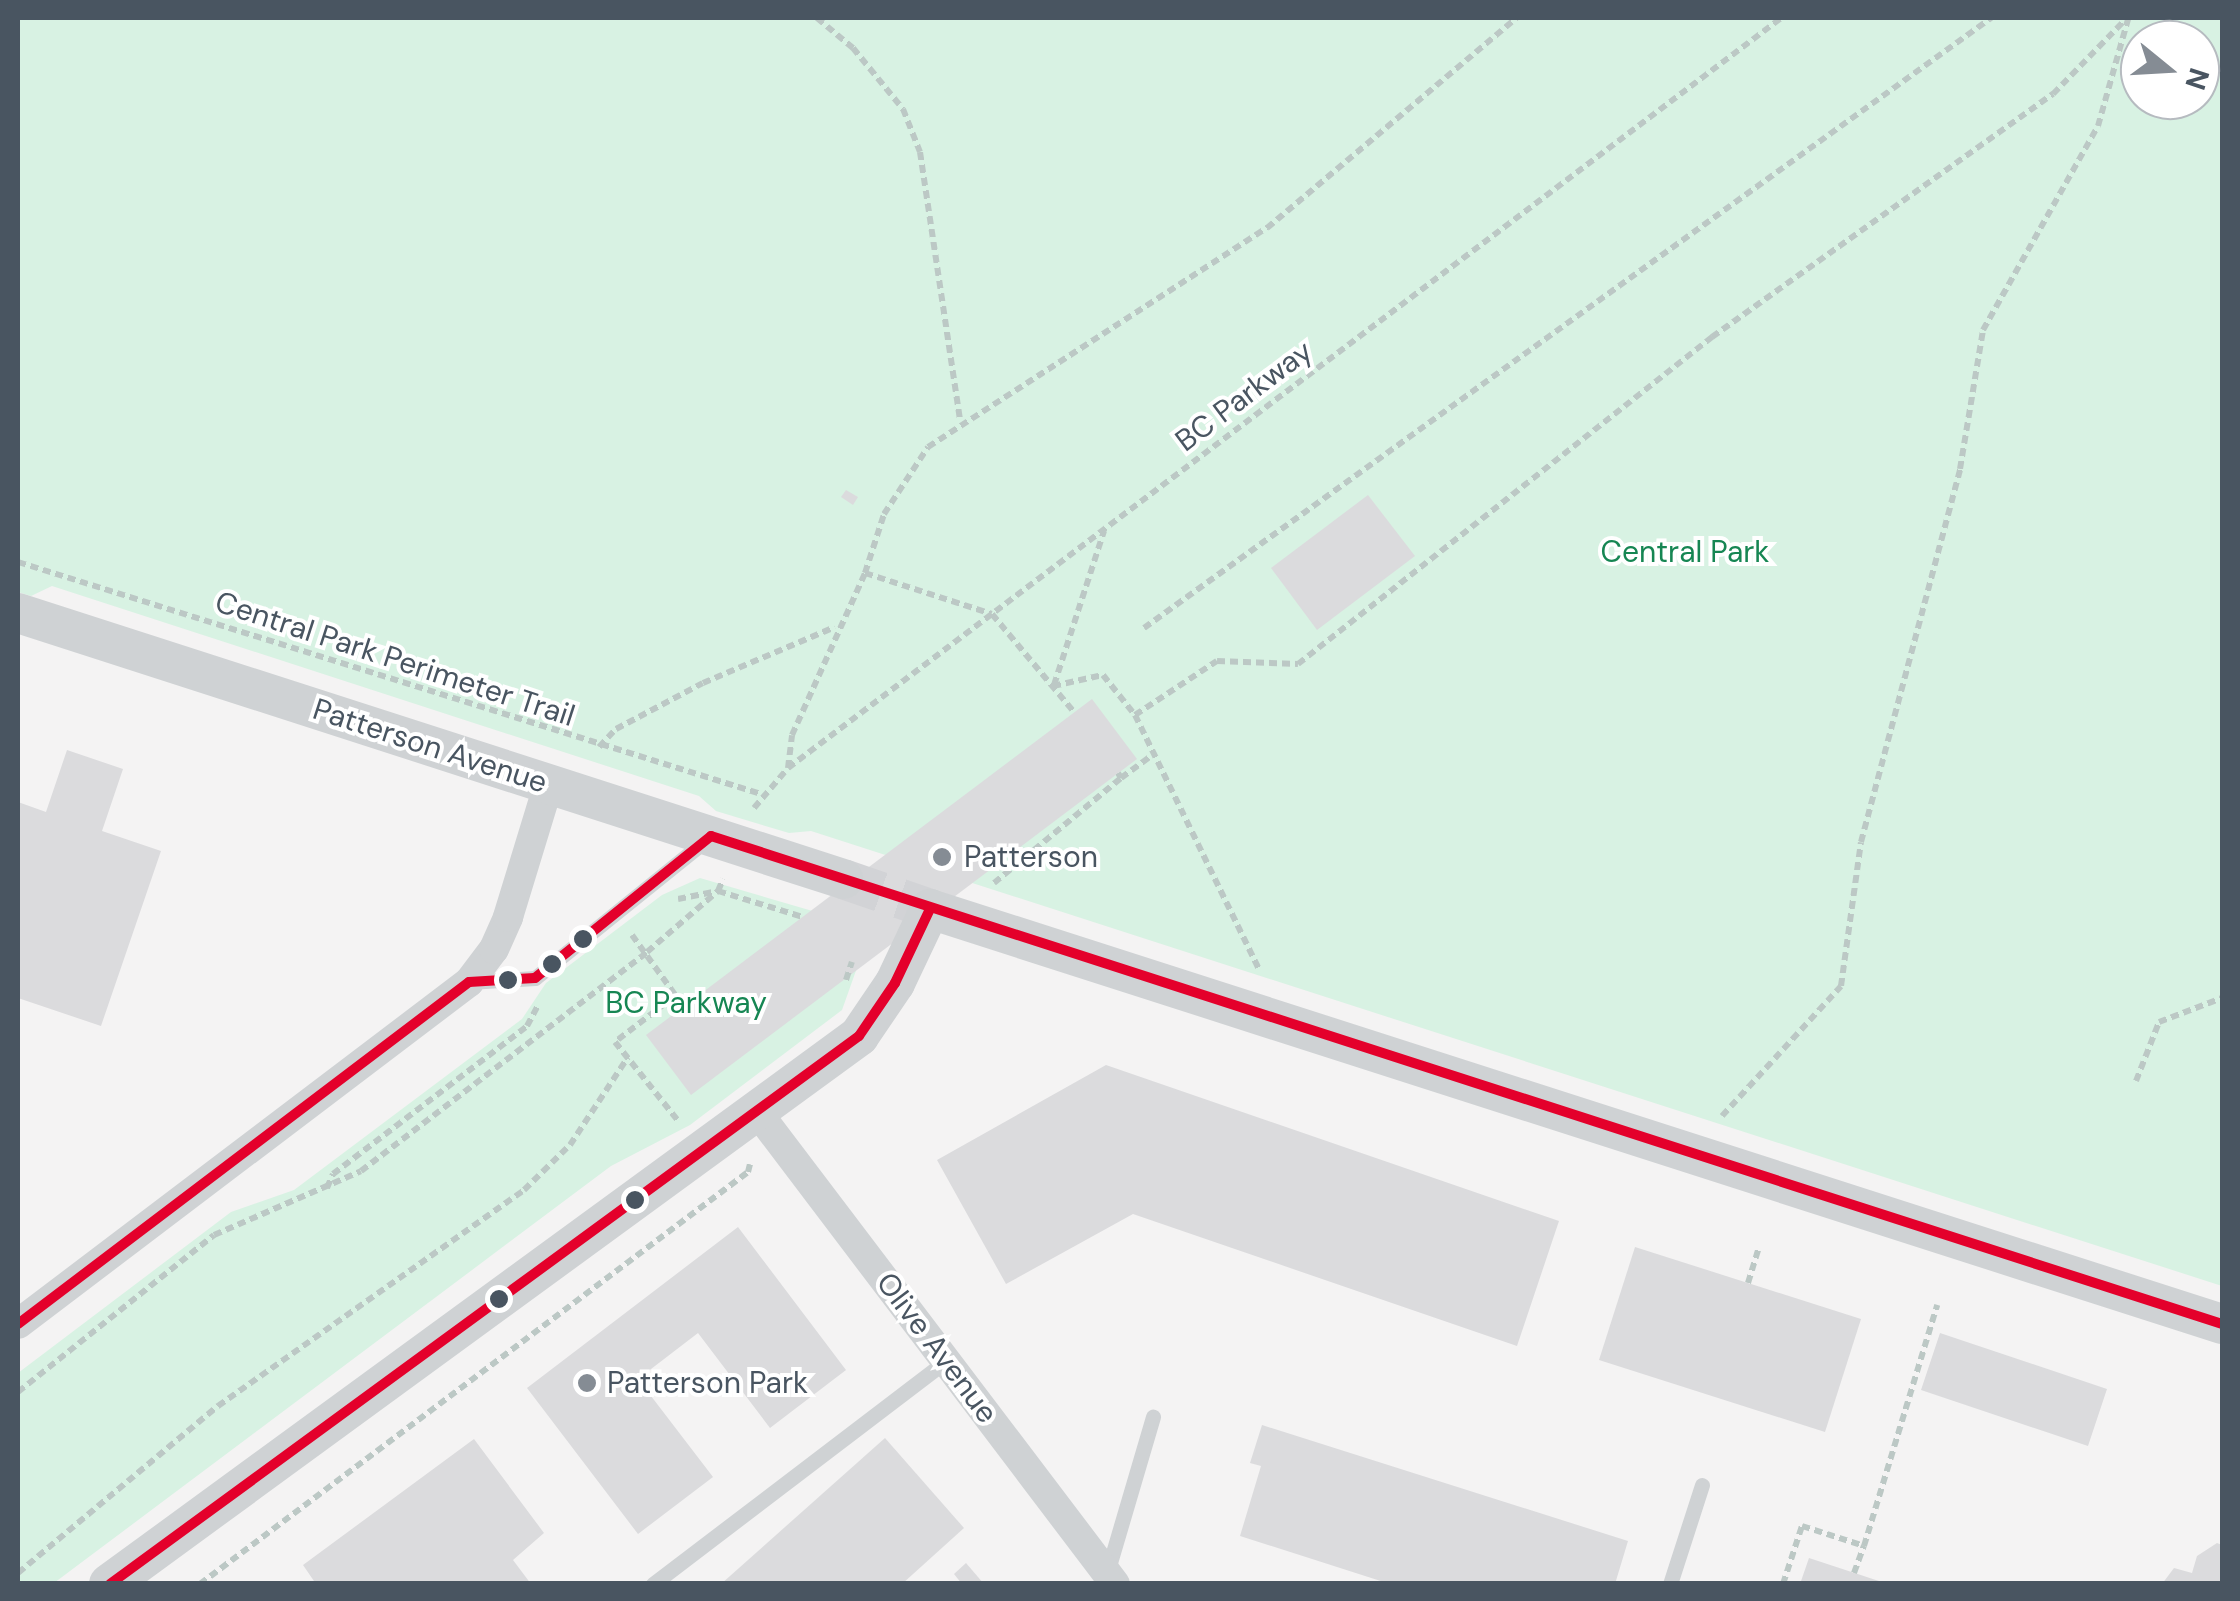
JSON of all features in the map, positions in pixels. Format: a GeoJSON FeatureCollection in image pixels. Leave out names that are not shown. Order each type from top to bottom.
{"type":"FeatureCollection","features":[{"type":"Feature","properties":{"kind":"street","name":"Patterson Avenue"},"geometry":{"type":"LineString","coordinates":[[18,613],[843,880]]}},
{"type":"Feature","properties":{"kind":"street"},"geometry":{"type":"LineString","coordinates":[[18,1324],[469,982],[494,949],[508,918],[549,784]]}},
{"type":"Feature","properties":{"kind":"street"},"geometry":{"type":"LineString","coordinates":[[109,1584],[758,1113],[858,1036],[895,983],[930,909],[2222,1324]]}},
{"type":"Feature","properties":{"kind":"street","name":"Olive Avenue"},"geometry":{"type":"LineString","coordinates":[[758,1113],[1111,1578]]}},
{"type":"Feature","properties":{"kind":"lane"},"geometry":{"type":"LineString","coordinates":[[469,982],[535,978],[711,836]]}},
{"type":"Feature","properties":{"kind":"lane"},"geometry":{"type":"LineString","coordinates":[[653,1584],[946,1361]]}},
{"type":"Feature","properties":{"kind":"lane"},"geometry":{"type":"LineString","coordinates":[[1111,1578],[1154,1416]]}},
{"type":"Feature","properties":{"kind":"lane"},"geometry":{"type":"LineString","coordinates":[[1670,1584],[1702,1485]]}},
{"type":"Feature","properties":{"kind":"path"},"geometry":{"type":"LineString","coordinates":[[817,18],[853,48],[903,109],[920,152],[960,422]]}},
{"type":"Feature","properties":{"kind":"path"},"geometry":{"type":"LineString","coordinates":[[788,768],[792,735],[835,627],[865,573],[884,514],[912,465],[960,422],[1267,228],[1516,18]]}},
{"type":"Feature","properties":{"kind":"path","name":"BC Parkway"},"geometry":{"type":"LineString","coordinates":[[749,821],[761,794],[788,768],[1781,18]]}},
{"type":"Feature","properties":{"kind":"path"},"geometry":{"type":"LineString","coordinates":[[1144,628],[1990,18]]}},
{"type":"Feature","properties":{"kind":"path"},"geometry":{"type":"LineString","coordinates":[[1135,715],[1218,661],[1298,664],[1712,337],[2053,94],[2128,18]]}},
{"type":"Feature","properties":{"kind":"path"},"geometry":{"type":"LineString","coordinates":[[1722,1116],[1841,986],[1861,842],[1960,469],[1983,330],[2098,126],[2128,18]]}},
{"type":"Feature","properties":{"kind":"path"},"geometry":{"type":"LineString","coordinates":[[1053,686],[1105,530]]}},
{"type":"Feature","properties":{"kind":"path","name":"Central Park Perimeter Trail"},"geometry":{"type":"LineString","coordinates":[[18,562],[599,747],[761,794]]}},
{"type":"Feature","properties":{"kind":"path"},"geometry":{"type":"LineString","coordinates":[[865,573],[992,614],[1074,712]]}},
{"type":"Feature","properties":{"kind":"path"},"geometry":{"type":"LineString","coordinates":[[599,747],[616,729],[703,684],[835,627]]}},
{"type":"Feature","properties":{"kind":"path"},"geometry":{"type":"LineString","coordinates":[[1053,686],[1103,675],[1135,715],[1259,969]]}},
{"type":"Feature","properties":{"kind":"path"},"geometry":{"type":"LineString","coordinates":[[994,884],[1120,776],[1155,752]]}},
{"type":"Feature","properties":{"kind":"path"},"geometry":{"type":"LineString","coordinates":[[667,902],[718,891],[803,917]]}},
{"type":"Feature","properties":{"kind":"path"},"geometry":{"type":"LineString","coordinates":[[18,1392],[214,1235],[361,1171],[647,952],[718,891]]}},
{"type":"Feature","properties":{"kind":"path"},"geometry":{"type":"LineString","coordinates":[[618,940],[642,922]]}},
{"type":"Feature","properties":{"kind":"path"},"geometry":{"type":"LineString","coordinates":[[630,932],[684,1006]]}},
{"type":"Feature","properties":{"kind":"path"},"geometry":{"type":"LineString","coordinates":[[843,990],[852,962]]}},
{"type":"Feature","properties":{"kind":"path"},"geometry":{"type":"LineString","coordinates":[[676,995],[616,1042],[679,1122],[687,1116]]}},
{"type":"Feature","properties":{"kind":"path"},"geometry":{"type":"LineString","coordinates":[[2136,1081],[2158,1022],[2222,998]]}},
{"type":"Feature","properties":{"kind":"path"},"geometry":{"type":"LineString","coordinates":[[326,1189],[333,1174],[527,1026],[540,1000]]}},
{"type":"Feature","properties":{"kind":"path"},"geometry":{"type":"LineString","coordinates":[[18,1573],[218,1406],[524,1190],[570,1146],[628,1058]]}},
{"type":"Feature","properties":{"kind":"path"},"geometry":{"type":"LineString","coordinates":[[200,1584],[748,1172],[758,1113]]}},
{"type":"Feature","properties":{"kind":"path"},"geometry":{"type":"LineString","coordinates":[[1748,1282],[1759,1246]]}},
{"type":"Feature","properties":{"kind":"path"},"geometry":{"type":"LineString","coordinates":[[1854,1573],[1938,1304]]}},
{"type":"Feature","properties":{"kind":"path"},"geometry":{"type":"LineString","coordinates":[[1783,1584],[1802,1526],[1864,1546]]}},
{"type":"Feature","properties":{"kind":"green space","name":"Central Park"},"geometry":{"type":"Polygon","coordinates":[[[18,18],[2222,18],[2222,1286],[811,831],[789,833],[716,811],[699,796],[52,586],[31,596],[18,592],[18,18]]]}},
{"type":"Feature","properties":{"kind":"green space","name":"BC Parkway"},"geometry":{"type":"Polygon","coordinates":[[[700,878],[833,917],[858,965],[842,1010],[690,1125],[611,1166],[54,1583],[18,1584],[18,1373],[231,1212],[294,1190],[522,1019],[546,983],[662,895],[700,878]]]}},
{"type":"Feature","properties":{"kind":"building"},"geometry":{"type":"Polygon","coordinates":[[[846,490],[858,497],[853,505],[841,497],[846,490]]]}},
{"type":"Feature","properties":{"kind":"building"},"geometry":{"type":"Polygon","coordinates":[[[1368,495],[1415,556],[1317,630],[1271,568],[1368,495]]]}},
{"type":"Feature","properties":{"kind":"building"},"geometry":{"type":"Polygon","coordinates":[[[1092,699],[1137,759],[691,1095],[646,1035],[1092,699]]]}},
{"type":"Feature","properties":{"kind":"building"},"geometry":{"type":"Polygon","coordinates":[[[67,750],[123,769],[102,831],[161,851],[101,1026],[18,998],[18,802],[46,812],[67,750]]]}},
{"type":"Feature","properties":{"kind":"building"},"geometry":{"type":"Polygon","coordinates":[[[1106,1065],[1559,1221],[1517,1346],[1133,1214],[1006,1284],[937,1160],[1106,1065]]]}},
{"type":"Feature","properties":{"kind":"building","name":"Patterson Park"},"geometry":{"type":"Polygon","coordinates":[[[738,1227],[846,1370],[770,1428],[698,1333],[638,1379],[713,1477],[638,1534],[527,1388],[738,1227]]]}},
{"type":"Feature","properties":{"kind":"building"},"geometry":{"type":"Polygon","coordinates":[[[1635,1247],[1861,1319],[1825,1432],[1599,1360],[1635,1247]]]}},
{"type":"Feature","properties":{"kind":"building"},"geometry":{"type":"Polygon","coordinates":[[[1940,1333],[2107,1389],[2088,1446],[1921,1390],[1940,1333]]]}},
{"type":"Feature","properties":{"kind":"building"},"geometry":{"type":"Polygon","coordinates":[[[1262,1425],[1628,1541],[1615,1584],[1390,1584],[1240,1536],[1261,1466],[1250,1463],[1262,1425]]]}},
{"type":"Feature","properties":{"kind":"building"},"geometry":{"type":"Polygon","coordinates":[[[885,1438],[964,1528],[902,1584],[721,1584],[885,1438]]]}},
{"type":"Feature","properties":{"kind":"building"},"geometry":{"type":"Polygon","coordinates":[[[474,1439],[544,1533],[513,1560],[531,1584],[316,1584],[303,1565],[474,1439]]]}},
{"type":"Feature","properties":{"kind":"building"},"geometry":{"type":"Polygon","coordinates":[[[2217,1543],[2222,1545],[2222,1584],[2162,1584],[2174,1568],[2192,1573],[2197,1556],[2217,1543]]]}},
{"type":"Feature","properties":{"kind":"building"},"geometry":{"type":"Polygon","coordinates":[[[1809,1558],[1885,1583],[1885,1584],[1800,1584],[1809,1558]]]}},
{"type":"Feature","properties":{"kind":"building"},"geometry":{"type":"Polygon","coordinates":[[[966,1563],[984,1584],[962,1584],[954,1574],[966,1563]]]}},
{"type":"Feature","properties":{"kind":"tunnel"},"geometry":{"type":"LineString","coordinates":[[843,879],[930,909]]}},
{"type":"Feature","properties":{"kind":"transit line"},"geometry":{"type":"LineString","coordinates":[[711,836],[2222,1324]]}},
{"type":"Feature","properties":{"kind":"transit line"},"geometry":{"type":"LineString","coordinates":[[469,982],[535,978],[711,836]]}},
{"type":"Feature","properties":{"kind":"transit line"},"geometry":{"type":"LineString","coordinates":[[110,1584],[859,1036],[895,983],[930,909]]}},
{"type":"Feature","properties":{"kind":"transit line"},"geometry":{"type":"LineString","coordinates":[[18,1324],[469,982]]}},
{"type":"Feature","properties":{"kind":"place","name":"Patterson"},"geometry":{"type":"Point","coordinates":[942,857]}},
{"type":"Feature","properties":{"kind":"place","name":"Patterson Park"},"geometry":{"type":"Point","coordinates":[587,1383]}}]}
